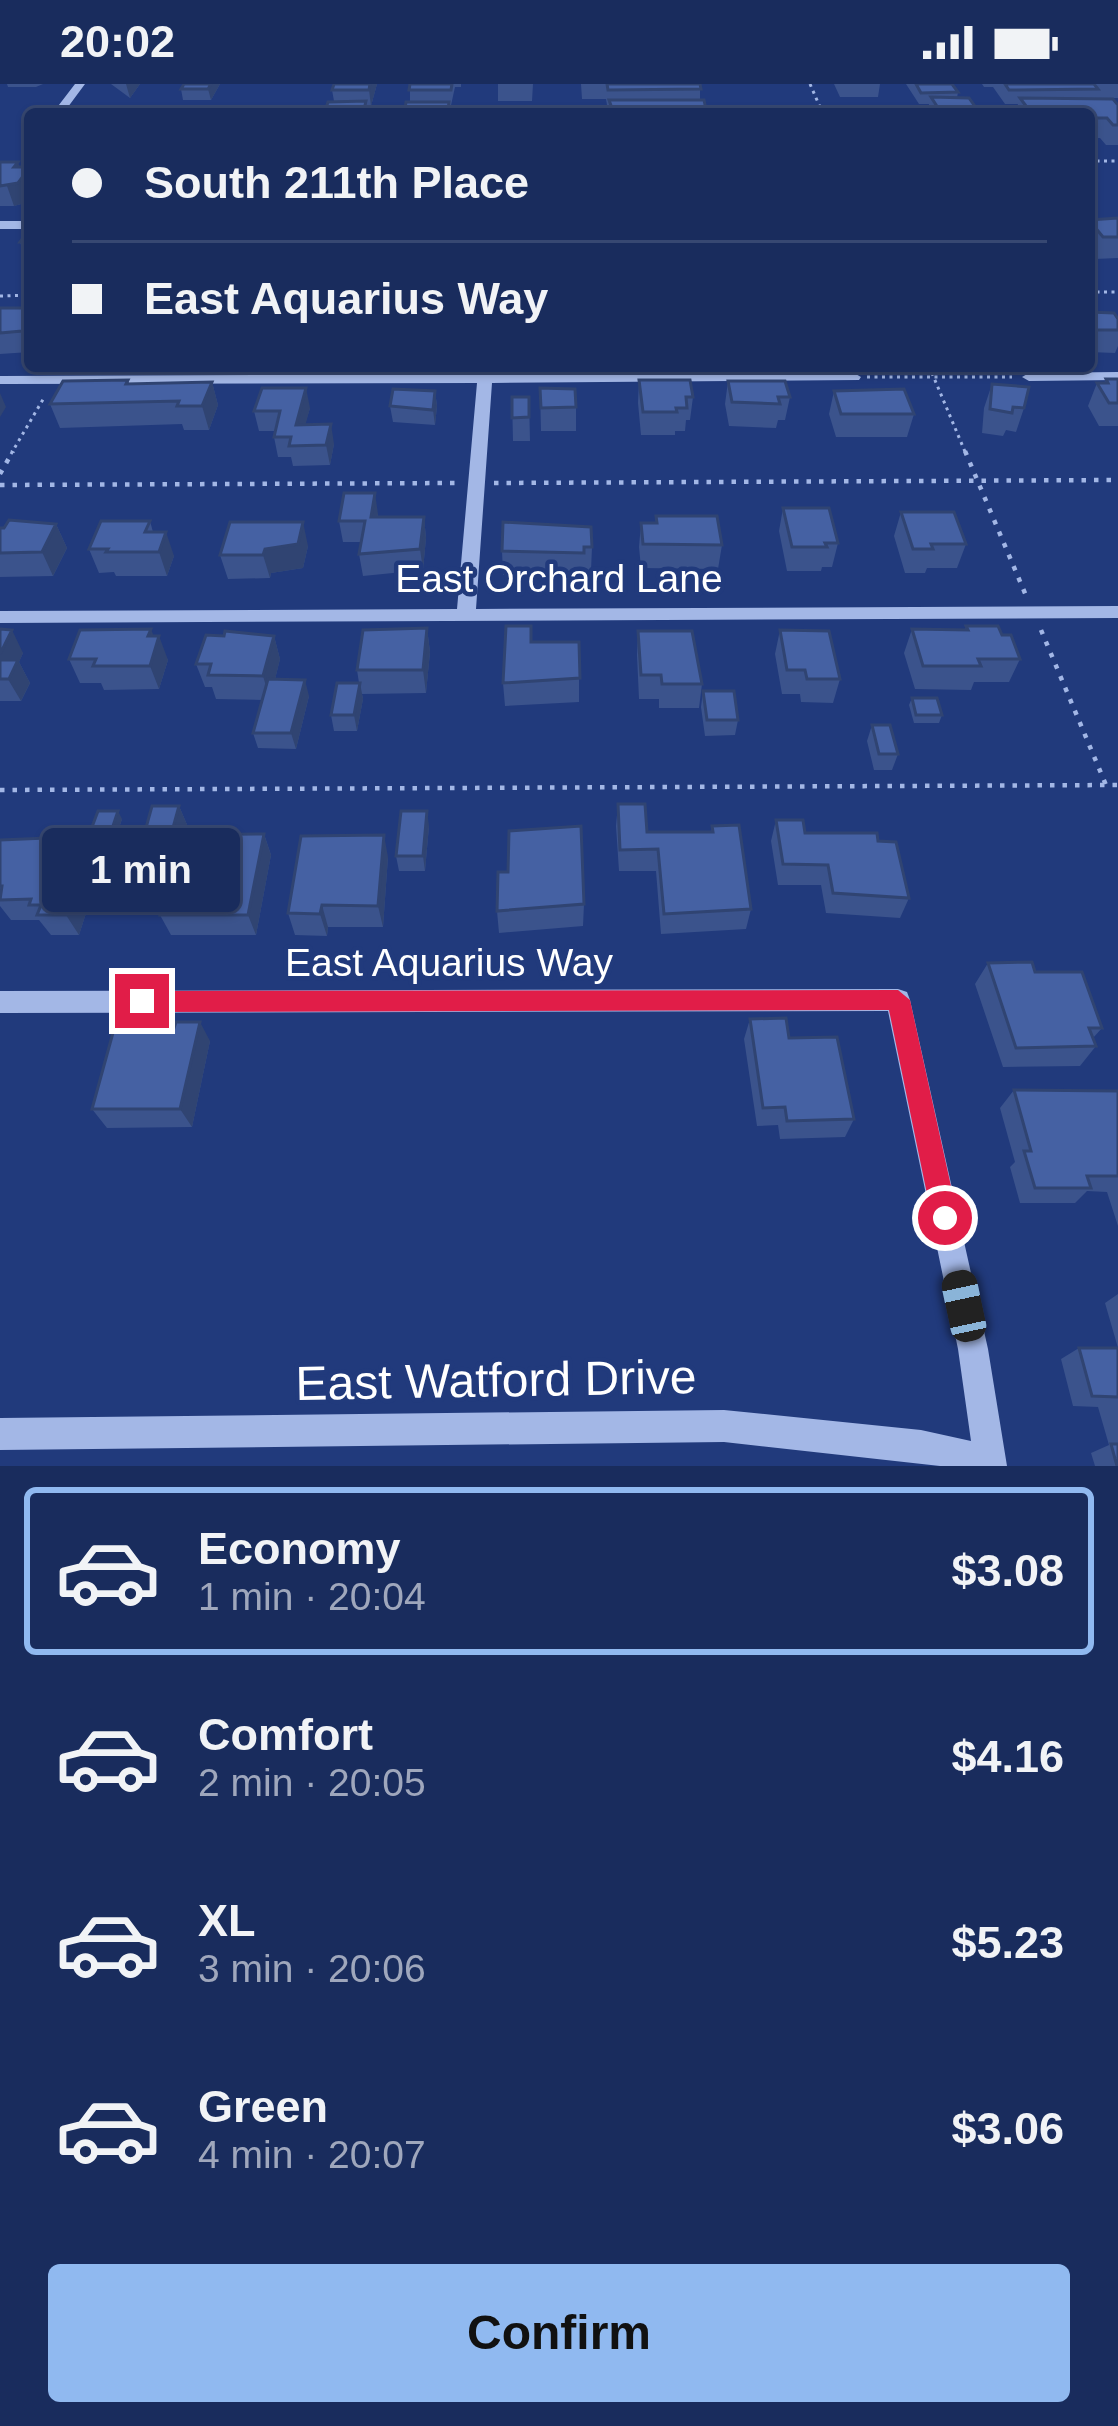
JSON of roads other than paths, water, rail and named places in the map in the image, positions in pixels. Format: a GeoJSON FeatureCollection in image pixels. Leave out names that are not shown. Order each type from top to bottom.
{"type":"FeatureCollection","features":[{"type":"Feature","properties":{"kind":"street"},"geometry":{"type":"LineString","coordinates":[[62,108],[80,84]]}},
{"type":"Feature","properties":{"kind":"street"},"geometry":{"type":"LineString","coordinates":[[0,380],[64,373],[485,379],[854,377]]}},
{"type":"Feature","properties":{"kind":"street"},"geometry":{"type":"LineString","coordinates":[[1029,376],[1118,376]]}},
{"type":"Feature","properties":{"kind":"street"},"geometry":{"type":"LineString","coordinates":[[466,615],[485,379]]}},
{"type":"Feature","properties":{"kind":"street","name":"East Orchard Lane"},"geometry":{"type":"LineString","coordinates":[[0,617],[1118,612]]}},
{"type":"Feature","properties":{"kind":"street","name":"East Aquarius Way"},"geometry":{"type":"LineString","coordinates":[[0,1002],[898,1000],[974,1349],[991,1464]]}},
{"type":"Feature","properties":{"kind":"street","name":"East Watford Drive"},"geometry":{"type":"LineString","coordinates":[[0,1434],[724,1426],[921,1446],[991,1464]]}}]}
